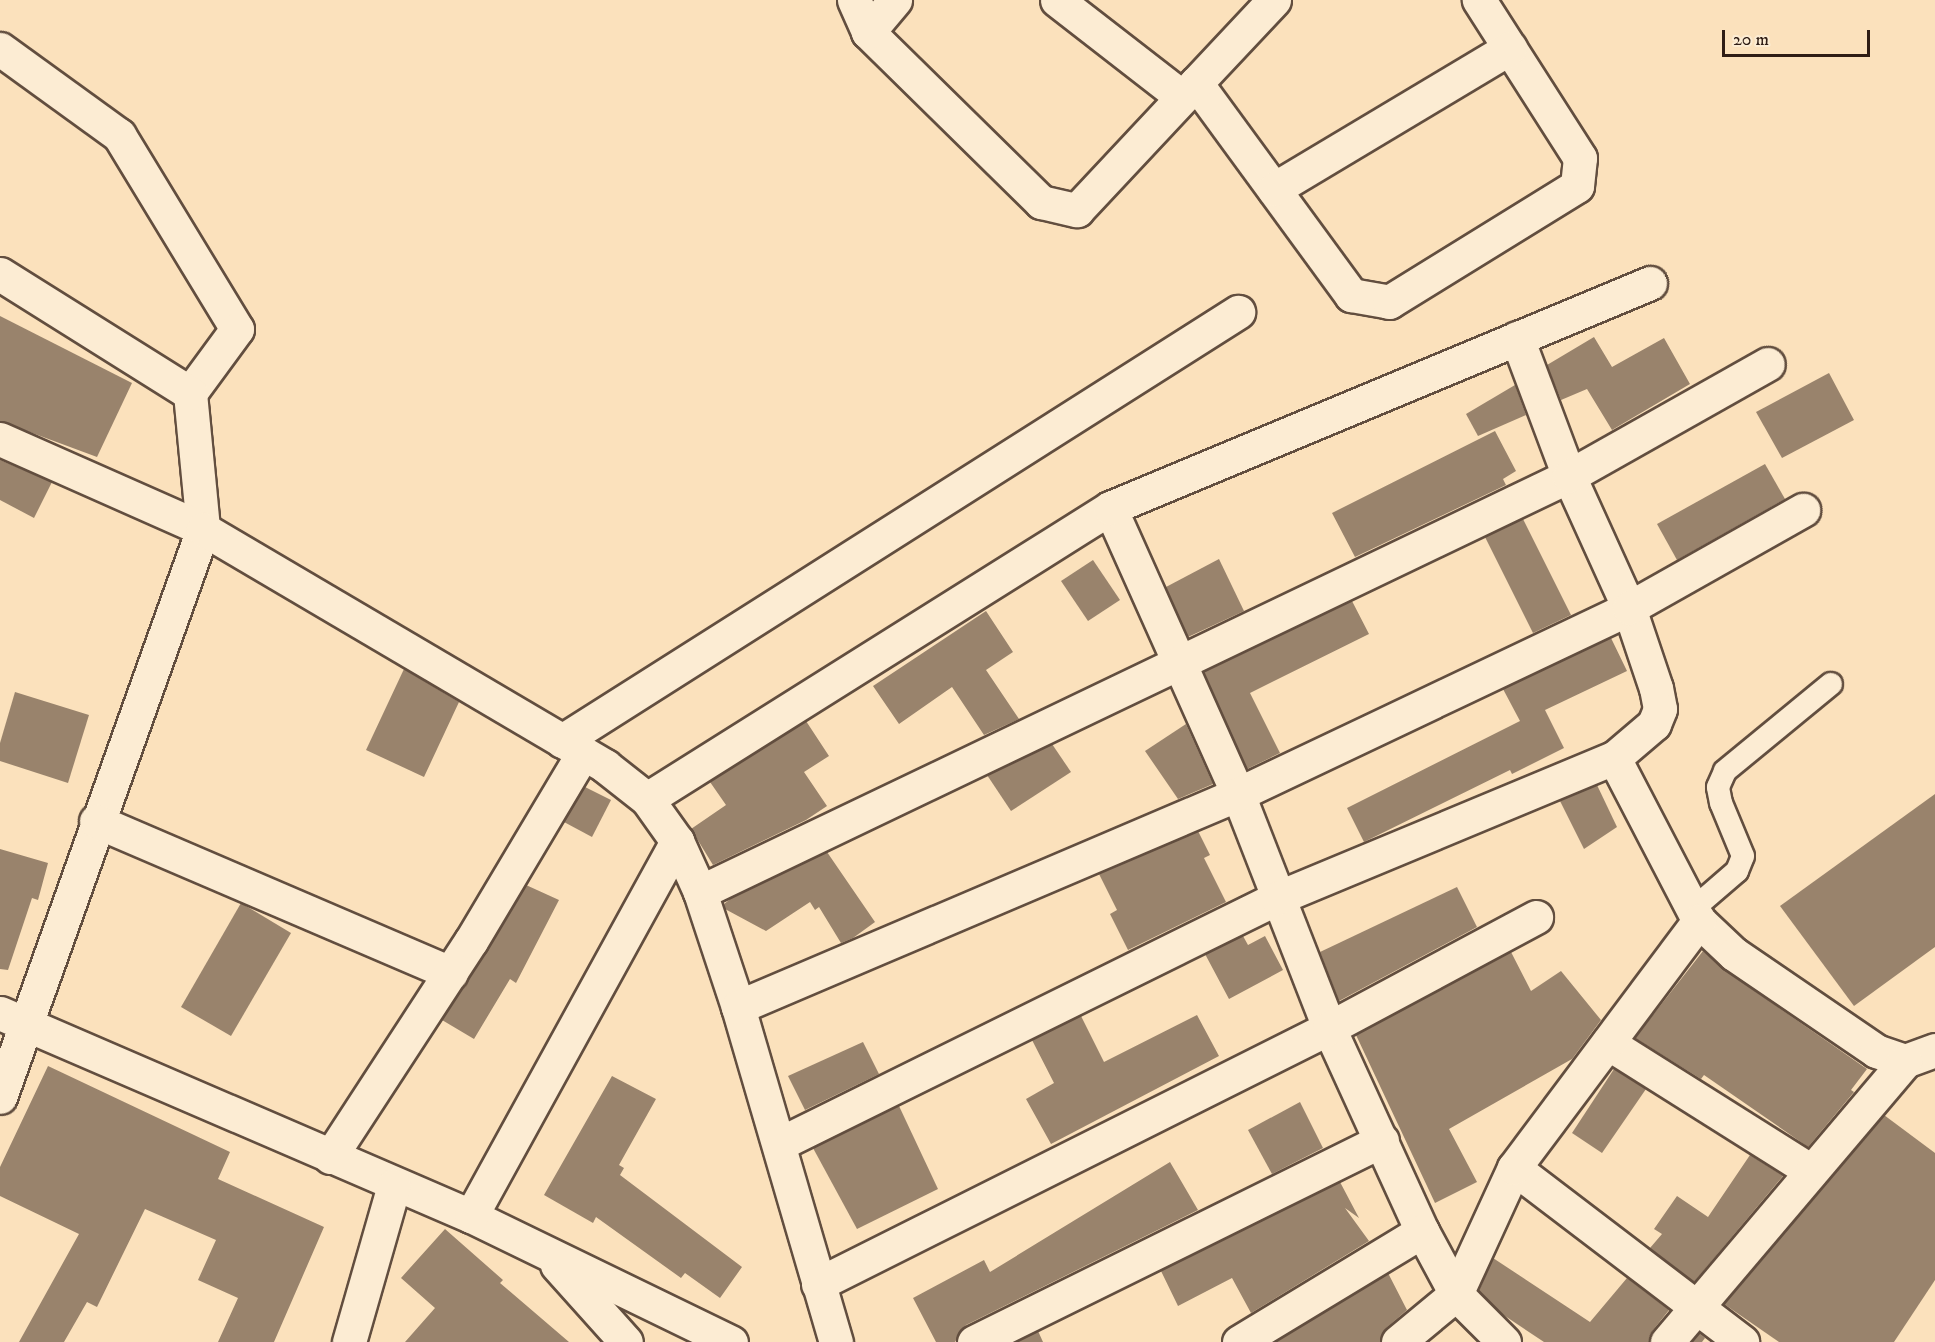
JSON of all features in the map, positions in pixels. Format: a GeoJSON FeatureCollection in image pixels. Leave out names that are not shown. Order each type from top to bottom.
{"type":"FeatureCollection","features":[{"type":"Feature","properties":{"kind":"street"},"geometry":{"type":"LineString","coordinates":[[854,0],[868,32],[1041,202],[1077,210],[1274,0]]}},
{"type":"Feature","properties":{"kind":"street"},"geometry":{"type":"LineString","coordinates":[[868,32],[895,0]]}},
{"type":"Feature","properties":{"kind":"street"},"geometry":{"type":"LineString","coordinates":[[1057,0],[1189,90],[1274,189],[1351,295],[1389,303],[1577,186],[1580,158],[1479,0]]}},
{"type":"Feature","properties":{"kind":"street"},"geometry":{"type":"LineString","coordinates":[[1274,189],[1510,48]]}},
{"type":"Feature","properties":{"kind":"street"},"geometry":{"type":"LineString","coordinates":[[0,49],[119,135],[237,329],[190,393],[203,529],[96,821],[14,1019],[0,1097]]}},
{"type":"Feature","properties":{"kind":"street"},"geometry":{"type":"LineString","coordinates":[[0,274],[190,393]]}},
{"type":"Feature","properties":{"kind":"street"},"geometry":{"type":"LineString","coordinates":[[647,799],[1110,508],[1650,283]]}},
{"type":"Feature","properties":{"kind":"street"},"geometry":{"type":"LineString","coordinates":[[330,1157],[451,973],[572,747],[1238,312]]}},
{"type":"Feature","properties":{"kind":"street"},"geometry":{"type":"LineString","coordinates":[[779,1144],[1277,898],[1614,758],[1654,724],[1660,709],[1629,608],[1569,476],[1517,338]]}},
{"type":"Feature","properties":{"kind":"street"},"geometry":{"type":"LineString","coordinates":[[699,892],[1176,661],[1569,476],[1768,364]]}},
{"type":"Feature","properties":{"kind":"street"},"geometry":{"type":"LineString","coordinates":[[0,439],[203,529],[572,747],[647,799],[677,841],[699,892],[738,1007],[836,1342]]}},
{"type":"Feature","properties":{"kind":"street"},"geometry":{"type":"LineString","coordinates":[[1110,508],[1176,661],[1239,794],[1277,898],[1329,1028],[1422,1231],[1456,1294],[1504,1342]]}},
{"type":"Feature","properties":{"kind":"street"},"geometry":{"type":"LineString","coordinates":[[738,1007],[1239,794],[1629,608],[1803,510]]}},
{"type":"Feature","properties":{"kind":"street"},"geometry":{"type":"LineString","coordinates":[[1614,758],[1696,915],[1734,954],[1876,1051],[1920,1055]]}},
{"type":"Feature","properties":{"kind":"street"},"geometry":{"type":"LineString","coordinates":[[96,821],[451,973]]}},
{"type":"Feature","properties":{"kind":"street"},"geometry":{"type":"LineString","coordinates":[[471,1216],[677,841]]}},
{"type":"Feature","properties":{"kind":"street"},"geometry":{"type":"LineString","coordinates":[[1398,1342],[1456,1294],[1514,1168],[1608,1043],[1696,915]]}},
{"type":"Feature","properties":{"kind":"street"},"geometry":{"type":"LineString","coordinates":[[818,1284],[1329,1028],[1536,917]]}},
{"type":"Feature","properties":{"kind":"street"},"geometry":{"type":"LineString","coordinates":[[14,1019],[394,1185],[471,1216],[731,1342]]}},
{"type":"Feature","properties":{"kind":"street"},"geometry":{"type":"LineString","coordinates":[[1608,1043],[1811,1171]]}},
{"type":"Feature","properties":{"kind":"street"},"geometry":{"type":"LineString","coordinates":[[1667,1342],[1811,1171],[1920,1055]]}},
{"type":"Feature","properties":{"kind":"street"},"geometry":{"type":"LineString","coordinates":[[974,1342],[1382,1140]]}},
{"type":"Feature","properties":{"kind":"street"},"geometry":{"type":"LineString","coordinates":[[1514,1168],[1742,1342]]}},
{"type":"Feature","properties":{"kind":"street"},"geometry":{"type":"LineString","coordinates":[[349,1342],[394,1185]]}},
{"type":"Feature","properties":{"kind":"street"},"geometry":{"type":"LineString","coordinates":[[1239,1342],[1422,1231]]}},
{"type":"Feature","properties":{"kind":"street"},"geometry":{"type":"LineString","coordinates":[[546,1252],[627,1342]]}},
{"type":"Feature","properties":{"kind":"lane"},"geometry":{"type":"LineString","coordinates":[[1696,915],[1737,871],[1743,856],[1721,803],[1718,787],[1725,771],[1831,684]]}},
{"type":"Feature","properties":{"kind":"building"},"geometry":{"type":"Polygon","coordinates":[[[0,316],[132,383],[97,457],[0,421],[0,316]]]}},
{"type":"Feature","properties":{"kind":"building"},"geometry":{"type":"Polygon","coordinates":[[[1594,337],[1612,367],[1664,338],[1690,384],[1612,430],[1587,389],[1561,400],[1547,365],[1594,337]]]}},
{"type":"Feature","properties":{"kind":"building"},"geometry":{"type":"Polygon","coordinates":[[[1829,373],[1854,420],[1782,458],[1756,412],[1829,373]]]}},
{"type":"Feature","properties":{"kind":"building"},"geometry":{"type":"Polygon","coordinates":[[[1515,385],[1526,415],[1478,436],[1466,414],[1515,385]]]}},
{"type":"Feature","properties":{"kind":"building"},"geometry":{"type":"Polygon","coordinates":[[[1495,431],[1516,471],[1503,479],[1506,485],[1355,557],[1332,513],[1495,431]]]}},
{"type":"Feature","properties":{"kind":"building"},"geometry":{"type":"Polygon","coordinates":[[[0,460],[52,482],[34,518],[0,500],[0,460]]]}},
{"type":"Feature","properties":{"kind":"building"},"geometry":{"type":"Polygon","coordinates":[[[1765,464],[1785,499],[1677,560],[1657,524],[1765,464]]]}},
{"type":"Feature","properties":{"kind":"building"},"geometry":{"type":"Polygon","coordinates":[[[1523,519],[1571,615],[1533,633],[1485,537],[1523,519]]]}},
{"type":"Feature","properties":{"kind":"building"},"geometry":{"type":"Polygon","coordinates":[[[1219,559],[1244,611],[1188,637],[1166,587],[1219,559]]]}},
{"type":"Feature","properties":{"kind":"building"},"geometry":{"type":"Polygon","coordinates":[[[1093,560],[1120,600],[1088,621],[1061,581],[1093,560]]]}},
{"type":"Feature","properties":{"kind":"building"},"geometry":{"type":"Polygon","coordinates":[[[1352,601],[1369,634],[1250,693],[1280,753],[1247,769],[1204,672],[1352,601]]]}},
{"type":"Feature","properties":{"kind":"building"},"geometry":{"type":"Polygon","coordinates":[[[986,611],[1013,652],[986,670],[1019,719],[984,735],[952,687],[899,724],[873,686],[986,611]]]}},
{"type":"Feature","properties":{"kind":"building"},"geometry":{"type":"Polygon","coordinates":[[[1611,638],[1627,671],[1545,710],[1564,748],[1512,774],[1510,770],[1364,842],[1347,808],[1520,721],[1503,689],[1611,638]]]}},
{"type":"Feature","properties":{"kind":"building"},"geometry":{"type":"Polygon","coordinates":[[[404,669],[459,702],[424,777],[366,750],[404,669]]]}},
{"type":"Feature","properties":{"kind":"building"},"geometry":{"type":"Polygon","coordinates":[[[15,692],[89,715],[68,783],[0,761],[0,743],[15,692]]]}},
{"type":"Feature","properties":{"kind":"building"},"geometry":{"type":"Polygon","coordinates":[[[806,721],[829,756],[804,772],[827,806],[806,820],[713,865],[691,829],[726,805],[710,782],[806,721]]]}},
{"type":"Feature","properties":{"kind":"building"},"geometry":{"type":"Polygon","coordinates":[[[1186,724],[1213,784],[1178,799],[1145,751],[1186,724]]]}},
{"type":"Feature","properties":{"kind":"building"},"geometry":{"type":"Polygon","coordinates":[[[1052,744],[1071,772],[1011,811],[987,775],[1052,744]]]}},
{"type":"Feature","properties":{"kind":"building"},"geometry":{"type":"Polygon","coordinates":[[[1597,785],[1617,827],[1584,849],[1560,801],[1597,785]]]}},
{"type":"Feature","properties":{"kind":"building"},"geometry":{"type":"Polygon","coordinates":[[[585,787],[611,800],[592,837],[564,822],[585,787]]]}},
{"type":"Feature","properties":{"kind":"building"},"geometry":{"type":"Polygon","coordinates":[[[1935,794],[1935,947],[1854,1006],[1780,906],[1935,794]]]}},
{"type":"Feature","properties":{"kind":"building"},"geometry":{"type":"Polygon","coordinates":[[[1198,831],[1210,855],[1204,858],[1226,902],[1128,950],[1110,914],[1117,910],[1099,874],[1198,831]]]}},
{"type":"Feature","properties":{"kind":"building"},"geometry":{"type":"Polygon","coordinates":[[[0,849],[48,863],[38,900],[32,898],[8,970],[0,969],[0,849]]]}},
{"type":"Feature","properties":{"kind":"building"},"geometry":{"type":"Polygon","coordinates":[[[827,852],[875,922],[853,938],[841,943],[819,907],[815,910],[810,902],[766,931],[725,909],[724,904],[734,896],[827,852]]]}},
{"type":"Feature","properties":{"kind":"building"},"geometry":{"type":"Polygon","coordinates":[[[526,885],[559,900],[516,983],[510,979],[474,1039],[442,1020],[526,885]]]}},
{"type":"Feature","properties":{"kind":"building"},"geometry":{"type":"Polygon","coordinates":[[[1457,887],[1477,927],[1339,1001],[1320,952],[1457,887]]]}},
{"type":"Feature","properties":{"kind":"building"},"geometry":{"type":"Polygon","coordinates":[[[241,903],[291,933],[231,1036],[181,1007],[241,903]]]}},
{"type":"Feature","properties":{"kind":"building"},"geometry":{"type":"Polygon","coordinates":[[[1243,936],[1248,945],[1265,936],[1283,970],[1229,999],[1205,954],[1243,936]]]}},
{"type":"Feature","properties":{"kind":"building"},"geometry":{"type":"Polygon","coordinates":[[[1703,951],[1723,969],[1867,1069],[1851,1090],[1854,1092],[1808,1147],[1704,1075],[1701,1079],[1635,1038],[1703,951]]]}},
{"type":"Feature","properties":{"kind":"building"},"geometry":{"type":"Polygon","coordinates":[[[1511,952],[1531,991],[1561,971],[1601,1020],[1572,1059],[1449,1129],[1477,1182],[1435,1203],[1356,1035],[1511,952]]]}},
{"type":"Feature","properties":{"kind":"building"},"geometry":{"type":"Polygon","coordinates":[[[1197,1015],[1219,1056],[1051,1144],[1026,1099],[1054,1083],[1032,1040],[1081,1016],[1104,1062],[1197,1015]]]}},
{"type":"Feature","properties":{"kind":"building"},"geometry":{"type":"Polygon","coordinates":[[[863,1042],[879,1074],[805,1110],[788,1076],[863,1042]]]}},
{"type":"Feature","properties":{"kind":"building"},"geometry":{"type":"Polygon","coordinates":[[[48,1066],[230,1152],[218,1179],[324,1227],[274,1342],[218,1342],[238,1298],[198,1280],[216,1240],[145,1209],[97,1307],[87,1302],[64,1342],[19,1342],[79,1234],[0,1196],[0,1167],[48,1066]]]}},
{"type":"Feature","properties":{"kind":"building"},"geometry":{"type":"Polygon","coordinates":[[[1614,1069],[1646,1089],[1602,1153],[1572,1133],[1614,1069]]]}},
{"type":"Feature","properties":{"kind":"building"},"geometry":{"type":"Polygon","coordinates":[[[612,1076],[656,1099],[619,1165],[624,1168],[620,1175],[742,1267],[720,1298],[685,1273],[681,1278],[596,1217],[593,1223],[544,1195],[612,1076]]]}},
{"type":"Feature","properties":{"kind":"building"},"geometry":{"type":"Polygon","coordinates":[[[1300,1102],[1323,1148],[1272,1174],[1248,1130],[1300,1102]]]}},
{"type":"Feature","properties":{"kind":"building"},"geometry":{"type":"Polygon","coordinates":[[[899,1106],[938,1189],[857,1229],[813,1148],[899,1106]]]}},
{"type":"Feature","properties":{"kind":"building"},"geometry":{"type":"Polygon","coordinates":[[[1884,1115],[1935,1153],[1935,1280],[1894,1342],[1779,1342],[1724,1304],[1884,1115]]]}},
{"type":"Feature","properties":{"kind":"building"},"geometry":{"type":"Polygon","coordinates":[[[1750,1155],[1783,1176],[1694,1282],[1650,1248],[1662,1234],[1654,1229],[1677,1196],[1708,1217],[1750,1155]]]}},
{"type":"Feature","properties":{"kind":"building"},"geometry":{"type":"Polygon","coordinates":[[[1170,1162],[1198,1210],[966,1325],[955,1342],[936,1342],[913,1298],[984,1260],[990,1272],[1170,1162]]]}},
{"type":"Feature","properties":{"kind":"building"},"geometry":{"type":"Polygon","coordinates":[[[1340,1182],[1359,1218],[1345,1208],[1369,1241],[1251,1313],[1232,1278],[1178,1306],[1161,1271],[1340,1182]]]}},
{"type":"Feature","properties":{"kind":"building"},"geometry":{"type":"Polygon","coordinates":[[[445,1229],[503,1280],[500,1283],[569,1342],[405,1342],[435,1308],[401,1278],[445,1229]]]}},
{"type":"Feature","properties":{"kind":"building"},"geometry":{"type":"Polygon","coordinates":[[[1493,1258],[1590,1322],[1627,1278],[1669,1310],[1653,1330],[1649,1342],[1544,1342],[1502,1314],[1479,1291],[1493,1258]]]}},
{"type":"Feature","properties":{"kind":"building"},"geometry":{"type":"Polygon","coordinates":[[[1388,1273],[1407,1310],[1386,1328],[1380,1342],[1275,1342],[1388,1273]]]}},
{"type":"Feature","properties":{"kind":"building"},"geometry":{"type":"Polygon","coordinates":[[[1038,1331],[1043,1342],[1016,1342],[1038,1331]]]}},
{"type":"Feature","properties":{"kind":"building"},"geometry":{"type":"Polygon","coordinates":[[[1699,1333],[1705,1338],[1702,1342],[1692,1342],[1699,1333]]]}}]}
